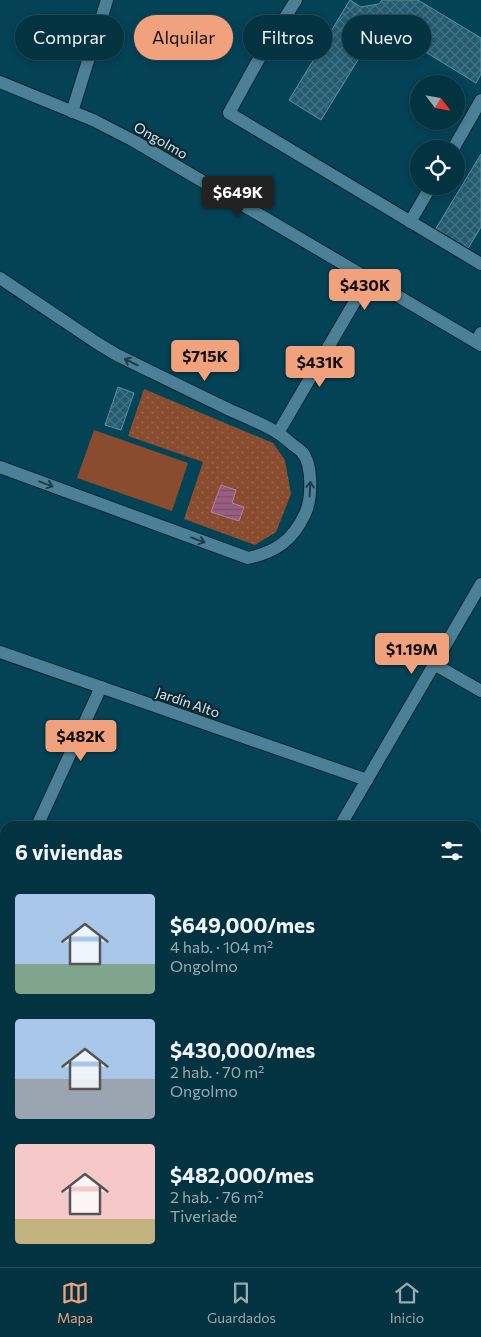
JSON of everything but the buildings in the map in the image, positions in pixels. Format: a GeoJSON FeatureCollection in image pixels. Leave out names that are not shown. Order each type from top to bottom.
{"type":"FeatureCollection","features":[{"type":"Feature","properties":{"kind":"street"},"geometry":{"type":"LineString","coordinates":[[72,112],[107,0]]}},
{"type":"Feature","properties":{"kind":"street"},"geometry":{"type":"LineString","coordinates":[[296,0],[256,64],[229,113],[481,264]]}},
{"type":"Feature","properties":{"kind":"street","name":"Ongolmo"},"geometry":{"type":"LineString","coordinates":[[0,82],[72,112],[134,141],[368,278],[479,340]]}},
{"type":"Feature","properties":{"kind":"street"},"geometry":{"type":"LineString","coordinates":[[458,140],[481,100]]}},
{"type":"Feature","properties":{"kind":"street"},"geometry":{"type":"LineString","coordinates":[[410,222],[426,195]]}},
{"type":"Feature","properties":{"kind":"street"},"geometry":{"type":"LineString","coordinates":[[0,278],[117,355],[278,433],[303,452],[308,466],[311,488],[307,510],[294,534],[273,550],[261,556],[248,558],[0,467]]}},
{"type":"Feature","properties":{"kind":"street"},"geometry":{"type":"LineString","coordinates":[[278,433],[368,278]]}},
{"type":"Feature","properties":{"kind":"street"},"geometry":{"type":"LineString","coordinates":[[343,821],[481,584]]}},
{"type":"Feature","properties":{"kind":"street","name":"Jardín Alto"},"geometry":{"type":"LineString","coordinates":[[0,652],[366,780]]}},
{"type":"Feature","properties":{"kind":"street"},"geometry":{"type":"LineString","coordinates":[[434,664],[481,691]]}},
{"type":"Feature","properties":{"kind":"street"},"geometry":{"type":"LineString","coordinates":[[39,821],[101,687]]}},
{"type":"Feature","properties":{"kind":"shaded area"},"geometry":{"type":"Polygon","coordinates":[[[144,389],[273,443],[285,460],[291,494],[276,532],[255,545],[184,519],[203,462],[128,436],[144,389]]]}},
{"type":"Feature","properties":{"kind":"shaded area"},"geometry":{"type":"Polygon","coordinates":[[[94,430],[188,463],[172,511],[77,478],[94,430]]]}},
{"type":"Feature","properties":{"kind":"shaded area"},"geometry":{"type":"Polygon","coordinates":[[[221,485],[236,490],[232,503],[244,507],[239,521],[211,512],[221,485]]]}}]}
